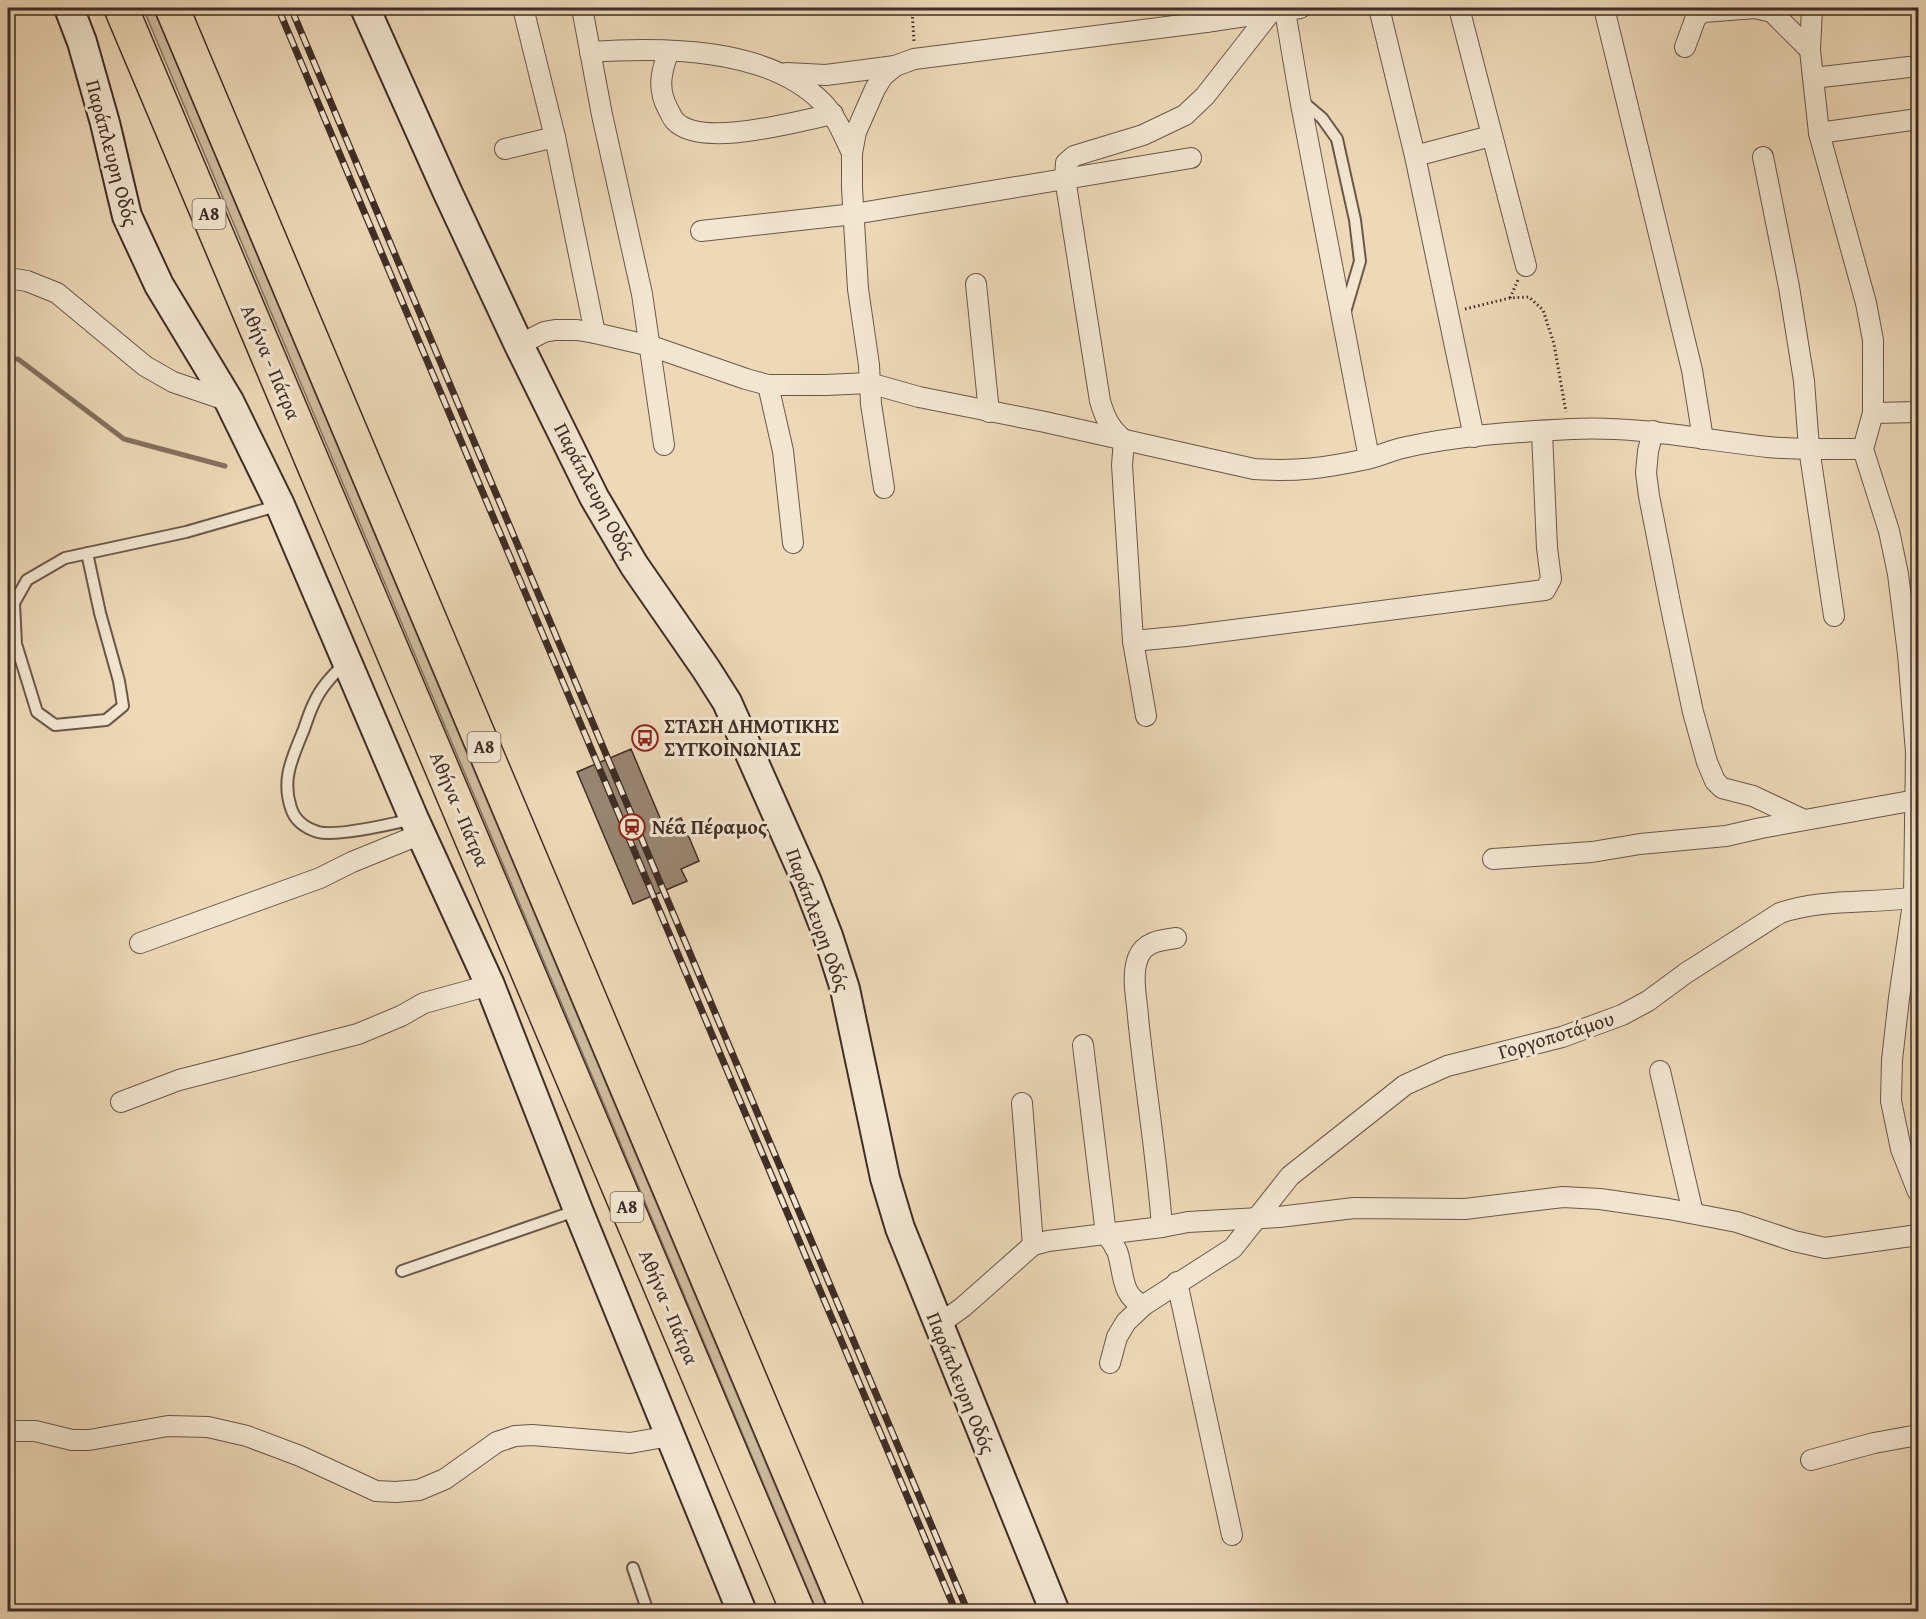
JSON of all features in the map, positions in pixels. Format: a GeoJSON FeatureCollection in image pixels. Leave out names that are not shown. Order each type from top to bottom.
{"type":"FeatureCollection","features":[{"type":"Feature","properties":{"kind":"highway"},"geometry":{"type":"LineString","coordinates":[[119,8],[130,78]]}},
{"type":"Feature","properties":{"kind":"highway","name":"Αθήνα - Πάτρα"},"geometry":{"type":"LineString","coordinates":[[119,8],[296,421],[798,1611]]}},
{"type":"Feature","properties":{"kind":"highway","name":"Α8"},"geometry":{"type":"LineString","coordinates":[[172,8],[848,1611]]}},
{"type":"Feature","properties":{"kind":"highway"},"geometry":{"type":"LineString","coordinates":[[336,334],[342,412]]}},
{"type":"Feature","properties":{"kind":"highway"},"geometry":{"type":"LineString","coordinates":[[239,342],[253,365],[296,421]]}},
{"type":"Feature","properties":{"kind":"main road","name":"Παράπλευρη Οδός"},"geometry":{"type":"LineString","coordinates":[[69,8],[82,42],[105,123],[126,216],[159,285],[229,401],[280,505],[348,660],[417,827],[490,985],[578,1210],[742,1611]]}},
{"type":"Feature","properties":{"kind":"main road","name":"Παράπλευρη Οδός"},"geometry":{"type":"LineString","coordinates":[[365,8],[519,345],[594,497],[634,565],[727,702],[807,882],[845,989],[885,1178],[900,1228],[1055,1611]]}},
{"type":"Feature","properties":{"kind":"street"},"geometry":{"type":"LineString","coordinates":[[523,8],[555,138],[595,333]]}},
{"type":"Feature","properties":{"kind":"street"},"geometry":{"type":"LineString","coordinates":[[582,8],[602,115],[642,294],[664,445]]}},
{"type":"Feature","properties":{"kind":"street"},"geometry":{"type":"LineString","coordinates":[[1379,8],[1416,156],[1474,437]]}},
{"type":"Feature","properties":{"kind":"street"},"geometry":{"type":"LineString","coordinates":[[1459,8],[1526,266]]}},
{"type":"Feature","properties":{"kind":"street"},"geometry":{"type":"LineString","coordinates":[[1604,8],[1692,370],[1702,439]]}},
{"type":"Feature","properties":{"kind":"street"},"geometry":{"type":"LineString","coordinates":[[1685,47],[1696,17],[1703,12],[1755,8],[1779,10],[1810,50]]}},
{"type":"Feature","properties":{"kind":"street"},"geometry":{"type":"LineString","coordinates":[[1812,8],[1810,50],[1819,133],[1870,320],[1874,360],[1873,413],[1863,449],[1889,531],[1913,652],[1916,897],[1899,998],[1892,1060],[1891,1101],[1901,1149],[1918,1192]]}},
{"type":"Feature","properties":{"kind":"street"},"geometry":{"type":"LineString","coordinates":[[774,72],[826,75],[895,66],[914,59],[1205,15],[1281,10]]}},
{"type":"Feature","properties":{"kind":"street"},"geometry":{"type":"LineString","coordinates":[[1281,10],[1369,458]]}},
{"type":"Feature","properties":{"kind":"street"},"geometry":{"type":"LineString","coordinates":[[1124,440],[1112,431],[1105,420],[1100,400],[1065,178],[1066,163],[1074,156],[1143,135],[1185,115],[1205,96],[1281,10]]}},
{"type":"Feature","properties":{"kind":"street"},"geometry":{"type":"LineString","coordinates":[[590,52],[669,51],[717,55],[760,66],[806,88],[833,114],[852,153]]}},
{"type":"Feature","properties":{"kind":"street"},"geometry":{"type":"LineString","coordinates":[[669,51],[662,69],[660,84],[664,103],[675,121],[686,128],[701,132],[747,132],[833,114]]}},
{"type":"Feature","properties":{"kind":"street"},"geometry":{"type":"LineString","coordinates":[[884,488],[858,289],[852,153],[856,132],[875,89],[883,76],[895,66]]}},
{"type":"Feature","properties":{"kind":"street"},"geometry":{"type":"LineString","coordinates":[[1813,78],[1918,66]]}},
{"type":"Feature","properties":{"kind":"street"},"geometry":{"type":"LineString","coordinates":[[1819,133],[1918,119]]}},
{"type":"Feature","properties":{"kind":"street"},"geometry":{"type":"LineString","coordinates":[[1416,156],[1491,136]]}},
{"type":"Feature","properties":{"kind":"street"},"geometry":{"type":"LineString","coordinates":[[504,149],[555,138]]}},
{"type":"Feature","properties":{"kind":"street"},"geometry":{"type":"LineString","coordinates":[[1763,157],[1793,310],[1804,381],[1809,448],[1834,616]]}},
{"type":"Feature","properties":{"kind":"street"},"geometry":{"type":"LineString","coordinates":[[700,231],[854,214],[1191,158]]}},
{"type":"Feature","properties":{"kind":"street"},"geometry":{"type":"LineString","coordinates":[[8,278],[27,280],[57,293],[145,366],[173,382],[229,401]]}},
{"type":"Feature","properties":{"kind":"street"},"geometry":{"type":"LineString","coordinates":[[976,284],[989,412]]}},
{"type":"Feature","properties":{"kind":"street"},"geometry":{"type":"LineString","coordinates":[[519,345],[544,332],[555,330],[595,333],[651,346],[746,380],[768,385],[869,383],[919,398],[1254,469],[1312,470],[1369,458],[1401,448],[1474,437],[1572,429],[1617,428],[1653,431],[1771,447],[1863,449]]}},
{"type":"Feature","properties":{"kind":"street"},"geometry":{"type":"LineString","coordinates":[[768,385],[783,451],[793,543]]}},
{"type":"Feature","properties":{"kind":"street"},"geometry":{"type":"LineString","coordinates":[[1873,413],[1918,412]]}},
{"type":"Feature","properties":{"kind":"street"},"geometry":{"type":"LineString","coordinates":[[1653,431],[1646,473],[1649,496],[1676,631],[1707,762],[1715,781],[1722,788],[1753,796],[1804,820]]}},
{"type":"Feature","properties":{"kind":"street"},"geometry":{"type":"LineString","coordinates":[[1133,640],[1186,636],[1545,590],[1551,579],[1547,548],[1542,432]]}},
{"type":"Feature","properties":{"kind":"street"},"geometry":{"type":"LineString","coordinates":[[1124,440],[1122,465],[1133,640],[1146,716]]}},
{"type":"Feature","properties":{"kind":"street"},"geometry":{"type":"LineString","coordinates":[[1493,859],[1592,852],[1640,844],[1726,836],[1916,800]]}},
{"type":"Feature","properties":{"kind":"street"},"geometry":{"type":"LineString","coordinates":[[140,943],[309,882],[417,827]]}},
{"type":"Feature","properties":{"kind":"street","name":"Γοργοποτάμου"},"geometry":{"type":"LineString","coordinates":[[1110,1363],[1117,1337],[1126,1322],[1144,1305],[1233,1248],[1290,1176],[1350,1131],[1380,1103],[1405,1085],[1447,1066],[1562,1037],[1622,1015],[1648,1001],[1760,924],[1786,911],[1817,905],[1916,897]]}},
{"type":"Feature","properties":{"kind":"street"},"geometry":{"type":"LineString","coordinates":[[1162,1227],[1159,1180],[1141,1045],[1135,972],[1137,959],[1142,950],[1158,940],[1176,938]]}},
{"type":"Feature","properties":{"kind":"street"},"geometry":{"type":"LineString","coordinates":[[121,1102],[179,1080],[358,1034],[401,1016],[424,1003],[490,985]]}},
{"type":"Feature","properties":{"kind":"street"},"geometry":{"type":"LineString","coordinates":[[1083,1045],[1106,1234],[1117,1252],[1130,1296],[1144,1305]]}},
{"type":"Feature","properties":{"kind":"street"},"geometry":{"type":"LineString","coordinates":[[1660,1071],[1693,1213]]}},
{"type":"Feature","properties":{"kind":"street"},"geometry":{"type":"LineString","coordinates":[[1022,1103],[1033,1245]]}},
{"type":"Feature","properties":{"kind":"street"},"geometry":{"type":"LineString","coordinates":[[938,1325],[963,1307],[1033,1245],[1188,1222],[1279,1217],[1353,1208],[1465,1209],[1563,1197],[1600,1198],[1737,1221],[1812,1246],[1825,1248],[1918,1235]]}},
{"type":"Feature","properties":{"kind":"street"},"geometry":{"type":"LineString","coordinates":[[1177,1282],[1232,1535]]}},
{"type":"Feature","properties":{"kind":"street"},"geometry":{"type":"LineString","coordinates":[[8,1431],[35,1431],[72,1440],[89,1440],[168,1426],[208,1427],[247,1436],[279,1448],[376,1491],[396,1492],[419,1490],[445,1479],[497,1442],[515,1436],[532,1435],[630,1443],[670,1436]]}},
{"type":"Feature","properties":{"kind":"street"},"geometry":{"type":"LineString","coordinates":[[1810,1460],[1874,1443],[1918,1436]]}},
{"type":"Feature","properties":{"kind":"lane"},"geometry":{"type":"LineString","coordinates":[[1300,99],[1322,118],[1336,138],[1355,220],[1360,261],[1343,318]]}},
{"type":"Feature","properties":{"kind":"lane"},"geometry":{"type":"LineString","coordinates":[[87,553],[100,613],[119,681],[123,706],[106,720],[55,725],[37,712],[15,644],[14,603],[27,580],[65,558],[87,553],[186,532],[280,505]]}},
{"type":"Feature","properties":{"kind":"lane"},"geometry":{"type":"LineString","coordinates":[[348,660],[327,681],[313,703],[292,757],[286,782],[287,796],[293,813],[302,825],[319,832],[417,827]]}},
{"type":"Feature","properties":{"kind":"lane"},"geometry":{"type":"LineString","coordinates":[[402,1271],[578,1210]]}},
{"type":"Feature","properties":{"kind":"lane"},"geometry":{"type":"LineString","coordinates":[[633,1568],[648,1611]]}},
{"type":"Feature","properties":{"kind":"path"},"geometry":{"type":"LineString","coordinates":[[912,8],[914,59]]}},
{"type":"Feature","properties":{"kind":"path"},"geometry":{"type":"LineString","coordinates":[[1450,315],[1485,303],[1510,298],[1529,297],[1543,310],[1554,344],[1563,403],[1572,429]]}},
{"type":"Feature","properties":{"kind":"shaded area"},"geometry":{"type":"Polygon","coordinates":[[[143,8],[153,8],[828,1611],[817,1611],[143,8]]]}},
{"type":"Feature","properties":{"kind":"building"},"geometry":{"type":"Polygon","coordinates":[[[631,749],[663,825],[681,818],[699,861],[681,869],[687,881],[633,904],[577,772],[631,749]]]}},
{"type":"Feature","properties":{"kind":"waterway"},"geometry":{"type":"LineString","coordinates":[[8,359],[18,359],[124,439],[225,466]]}},
{"type":"Feature","properties":{"kind":"railway"},"geometry":{"type":"LineString","coordinates":[[278,8],[956,1612]]}},
{"type":"Feature","properties":{"kind":"railway"},"geometry":{"type":"LineString","coordinates":[[291,8],[968,1612]]}},
{"type":"Feature","properties":{"kind":"place","name":"ΣΤΑΣΗ ΔΗΜΟΤΙΚΗΣ ΣΥΓΚΟΙΝΩΝΙΑΣ"},"geometry":{"type":"Point","coordinates":[645,738]}},
{"type":"Feature","properties":{"kind":"place","name":"Νέα Πέραμος"},"geometry":{"type":"Point","coordinates":[632,827]}}]}
